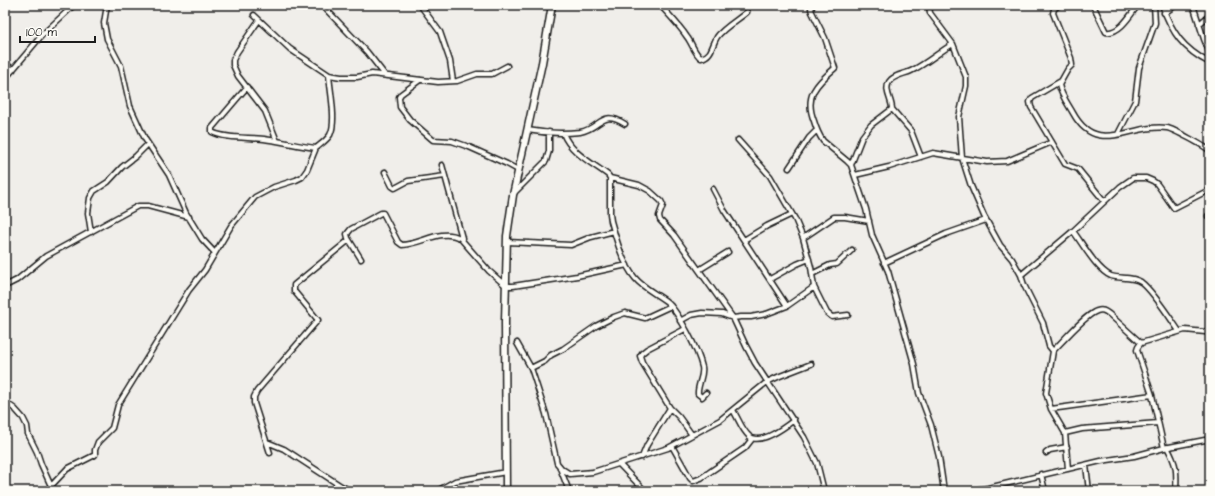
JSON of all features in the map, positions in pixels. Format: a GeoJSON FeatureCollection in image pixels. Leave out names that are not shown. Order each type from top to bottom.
{"type":"FeatureCollection","features":[{"type":"Feature","properties":{"kind":"main road"},"geometry":{"type":"LineString","coordinates":[[506,491],[507,242],[512,195],[542,63],[552,5]]}},
{"type":"Feature","properties":{"kind":"street"},"geometry":{"type":"LineString","coordinates":[[5,79],[42,35],[74,5]]}},
{"type":"Feature","properties":{"kind":"street"},"geometry":{"type":"LineString","coordinates":[[107,5],[104,23],[106,39],[121,66],[130,106],[148,144],[169,175],[189,217],[202,239],[215,253]]}},
{"type":"Feature","properties":{"kind":"street"},"geometry":{"type":"LineString","coordinates":[[322,5],[386,75]]}},
{"type":"Feature","properties":{"kind":"street"},"geometry":{"type":"LineString","coordinates":[[420,5],[440,32],[450,61],[453,81]]}},
{"type":"Feature","properties":{"kind":"street"},"geometry":{"type":"LineString","coordinates":[[660,5],[682,30],[696,53],[701,58],[709,54],[719,34],[747,12]]}},
{"type":"Feature","properties":{"kind":"street"},"geometry":{"type":"LineString","coordinates":[[813,5],[811,9],[812,12],[825,38],[835,68],[816,85],[811,95],[809,104],[811,114],[823,142],[848,161],[855,175],[872,235],[888,271],[914,364],[919,394],[931,425],[939,457],[944,491]]}},
{"type":"Feature","properties":{"kind":"street"},"geometry":{"type":"LineString","coordinates":[[929,5],[930,13],[953,44],[966,77],[966,86],[959,117],[962,158],[971,186],[986,220],[1000,245],[1017,266],[1024,285],[1043,323],[1049,346],[1053,351]]}},
{"type":"Feature","properties":{"kind":"street"},"geometry":{"type":"LineString","coordinates":[[1059,5],[1052,12],[1071,58],[1072,66],[1068,69],[1059,86],[1060,91],[1077,120],[1083,126],[1091,133],[1106,136],[1150,129],[1168,128],[1202,145],[1210,151]]}},
{"type":"Feature","properties":{"kind":"street"},"geometry":{"type":"LineString","coordinates":[[1092,5],[1103,28],[1106,32],[1110,33],[1121,25],[1138,5]]}},
{"type":"Feature","properties":{"kind":"street"},"geometry":{"type":"LineString","coordinates":[[1118,134],[1135,101],[1139,68],[1155,23],[1154,5]]}},
{"type":"Feature","properties":{"kind":"street"},"geometry":{"type":"LineString","coordinates":[[1162,5],[1164,13],[1179,41],[1210,63]]}},
{"type":"Feature","properties":{"kind":"street"},"geometry":{"type":"LineString","coordinates":[[1164,13],[1176,5]]}},
{"type":"Feature","properties":{"kind":"street"},"geometry":{"type":"LineString","coordinates":[[1193,5],[1210,55],[1201,58]]}},
{"type":"Feature","properties":{"kind":"street"},"geometry":{"type":"LineString","coordinates":[[254,15],[290,49],[329,75],[341,78],[372,74],[438,82],[453,81],[465,79],[477,74],[492,74],[507,66]]}},
{"type":"Feature","properties":{"kind":"street"},"geometry":{"type":"LineString","coordinates":[[1199,24],[1210,15]]}},
{"type":"Feature","properties":{"kind":"street"},"geometry":{"type":"LineString","coordinates":[[259,20],[237,52],[232,62],[235,71],[268,118],[277,141]]}},
{"type":"Feature","properties":{"kind":"street"},"geometry":{"type":"LineString","coordinates":[[922,157],[911,131],[892,109],[888,89],[890,81],[911,71],[953,44]]}},
{"type":"Feature","properties":{"kind":"street"},"geometry":{"type":"LineString","coordinates":[[5,63],[13,70]]}},
{"type":"Feature","properties":{"kind":"street"},"geometry":{"type":"LineString","coordinates":[[50,486],[67,469],[78,462],[95,455],[98,442],[112,428],[118,405],[189,290],[205,270],[231,226],[247,204],[262,192],[302,177],[307,170],[316,148],[324,143],[330,135],[332,128],[333,118],[329,75]]}},
{"type":"Feature","properties":{"kind":"street"},"geometry":{"type":"LineString","coordinates":[[420,79],[399,97],[400,107],[410,120],[433,140],[452,142],[469,147],[518,170]]}},
{"type":"Feature","properties":{"kind":"street"},"geometry":{"type":"LineString","coordinates":[[1061,81],[1032,98],[1030,102],[1031,107],[1065,164],[1078,170],[1104,202]]}},
{"type":"Feature","properties":{"kind":"street"},"geometry":{"type":"LineString","coordinates":[[247,87],[212,128],[212,132],[216,134],[245,136],[316,148]]}},
{"type":"Feature","properties":{"kind":"street"},"geometry":{"type":"LineString","coordinates":[[851,165],[862,138],[871,125],[892,109]]}},
{"type":"Feature","properties":{"kind":"street"},"geometry":{"type":"LineString","coordinates":[[527,130],[564,133],[583,131],[607,118],[618,120],[626,124]]}},
{"type":"Feature","properties":{"kind":"street"},"geometry":{"type":"LineString","coordinates":[[789,168],[809,138],[817,130]]}},
{"type":"Feature","properties":{"kind":"street"},"geometry":{"type":"LineString","coordinates":[[512,195],[546,161],[549,151],[548,132]]}},
{"type":"Feature","properties":{"kind":"street"},"geometry":{"type":"LineString","coordinates":[[564,133],[566,140],[571,147],[610,178],[639,185],[650,191],[658,198],[662,205],[659,216],[660,220],[674,235],[733,318],[746,346],[767,382],[794,420],[814,456],[824,491]]}},
{"type":"Feature","properties":{"kind":"street"},"geometry":{"type":"LineString","coordinates":[[738,140],[770,176],[792,214],[803,238],[809,259],[814,287],[827,313],[832,317],[848,315]]}},
{"type":"Feature","properties":{"kind":"street"},"geometry":{"type":"LineString","coordinates":[[855,175],[933,153],[987,162],[1007,161],[1052,142]]}},
{"type":"Feature","properties":{"kind":"street"},"geometry":{"type":"LineString","coordinates":[[91,232],[88,213],[90,198],[94,191],[108,182],[122,167],[148,144]]}},
{"type":"Feature","properties":{"kind":"street"},"geometry":{"type":"LineString","coordinates":[[442,165],[462,240]]}},
{"type":"Feature","properties":{"kind":"street"},"geometry":{"type":"LineString","coordinates":[[385,172],[392,186],[395,188],[408,181],[445,176]]}},
{"type":"Feature","properties":{"kind":"street"},"geometry":{"type":"LineString","coordinates":[[610,178],[610,214],[614,231],[627,265],[640,284],[658,295],[671,306],[685,329],[702,366],[698,394],[702,397],[706,393]]}},
{"type":"Feature","properties":{"kind":"street"},"geometry":{"type":"LineString","coordinates":[[1021,275],[1073,231],[1120,187],[1133,178],[1146,178],[1153,180],[1174,208],[1209,190]]}},
{"type":"Feature","properties":{"kind":"street"},"geometry":{"type":"LineString","coordinates":[[713,189],[724,210],[787,306]]}},
{"type":"Feature","properties":{"kind":"street"},"geometry":{"type":"LineString","coordinates":[[5,286],[17,280],[46,256],[138,206],[148,206],[189,217]]}},
{"type":"Feature","properties":{"kind":"street"},"geometry":{"type":"LineString","coordinates":[[361,260],[347,234],[351,229],[381,213],[385,216],[398,242],[402,245],[441,235],[454,235],[462,240],[489,271],[506,286],[577,276],[627,265]]}},
{"type":"Feature","properties":{"kind":"street"},"geometry":{"type":"LineString","coordinates":[[744,240],[767,226],[792,214]]}},
{"type":"Feature","properties":{"kind":"street"},"geometry":{"type":"LineString","coordinates":[[803,238],[834,217],[845,216],[869,221]]}},
{"type":"Feature","properties":{"kind":"street"},"geometry":{"type":"LineString","coordinates":[[884,262],[946,234],[986,220]]}},
{"type":"Feature","properties":{"kind":"street"},"geometry":{"type":"LineString","coordinates":[[507,242],[570,245],[591,237],[614,231]]}},
{"type":"Feature","properties":{"kind":"street"},"geometry":{"type":"LineString","coordinates":[[1073,231],[1094,261],[1107,274],[1134,279],[1146,287],[1179,331]]}},
{"type":"Feature","properties":{"kind":"street"},"geometry":{"type":"LineString","coordinates":[[270,453],[254,403],[255,394],[318,320],[294,291],[294,285],[349,240]]}},
{"type":"Feature","properties":{"kind":"street"},"geometry":{"type":"LineString","coordinates":[[812,274],[830,265],[837,264],[852,250]]}},
{"type":"Feature","properties":{"kind":"street"},"geometry":{"type":"LineString","coordinates":[[699,270],[728,252]]}},
{"type":"Feature","properties":{"kind":"street"},"geometry":{"type":"LineString","coordinates":[[770,279],[809,259]]}},
{"type":"Feature","properties":{"kind":"street"},"geometry":{"type":"LineString","coordinates":[[680,322],[691,315],[702,313],[722,314],[733,318],[766,314],[787,306],[814,287]]}},
{"type":"Feature","properties":{"kind":"street"},"geometry":{"type":"LineString","coordinates":[[531,368],[545,361],[551,355],[563,349],[596,326],[614,317],[625,313],[646,318],[671,306]]}},
{"type":"Feature","properties":{"kind":"street"},"geometry":{"type":"LineString","coordinates":[[1068,469],[1065,433],[1051,409],[1046,393],[1053,351],[1074,329],[1098,310],[1103,310],[1109,314],[1141,343]]}},
{"type":"Feature","properties":{"kind":"street"},"geometry":{"type":"LineString","coordinates":[[685,329],[652,346],[640,356],[642,362],[670,408],[679,417],[692,435]]}},
{"type":"Feature","properties":{"kind":"street"},"geometry":{"type":"LineString","coordinates":[[1176,491],[1177,478],[1175,464],[1165,448],[1152,395],[1137,350],[1141,343],[1179,331],[1185,330],[1205,332],[1210,329]]}},
{"type":"Feature","properties":{"kind":"street"},"geometry":{"type":"LineString","coordinates":[[517,343],[531,368],[546,414],[549,433],[559,466],[569,491]]}},
{"type":"Feature","properties":{"kind":"street"},"geometry":{"type":"LineString","coordinates":[[559,466],[570,474],[593,472],[606,469],[672,446],[720,420],[767,382],[810,364]]}},
{"type":"Feature","properties":{"kind":"street"},"geometry":{"type":"LineString","coordinates":[[1051,409],[1152,395]]}},
{"type":"Feature","properties":{"kind":"street"},"geometry":{"type":"LineString","coordinates":[[5,402],[15,409],[23,418],[27,426],[28,434],[37,452],[52,491]]}},
{"type":"Feature","properties":{"kind":"street"},"geometry":{"type":"LineString","coordinates":[[642,457],[647,445],[670,408]]}},
{"type":"Feature","properties":{"kind":"street"},"geometry":{"type":"LineString","coordinates":[[733,410],[748,436],[752,439],[758,439],[774,434],[794,420]]}},
{"type":"Feature","properties":{"kind":"street"},"geometry":{"type":"LineString","coordinates":[[1065,433],[1082,429],[1158,423]]}},
{"type":"Feature","properties":{"kind":"street"},"geometry":{"type":"LineString","coordinates":[[672,446],[690,478],[694,481],[701,478],[745,448],[752,439]]}},
{"type":"Feature","properties":{"kind":"street"},"geometry":{"type":"LineString","coordinates":[[968,491],[988,488],[1041,474],[1101,461],[1134,456],[1210,439]]}},
{"type":"Feature","properties":{"kind":"street"},"geometry":{"type":"LineString","coordinates":[[266,442],[284,449],[351,491]]}},
{"type":"Feature","properties":{"kind":"street"},"geometry":{"type":"LineString","coordinates":[[1046,453],[1050,450],[1067,447]]}},
{"type":"Feature","properties":{"kind":"street"},"geometry":{"type":"LineString","coordinates":[[619,464],[645,491]]}},
{"type":"Feature","properties":{"kind":"street"},"geometry":{"type":"LineString","coordinates":[[1086,465],[1089,491]]}},
{"type":"Feature","properties":{"kind":"street"},"geometry":{"type":"LineString","coordinates":[[437,491],[456,481],[474,476],[506,472]]}},
{"type":"Feature","properties":{"kind":"street"},"geometry":{"type":"LineString","coordinates":[[1041,474],[1045,491]]}}]}
